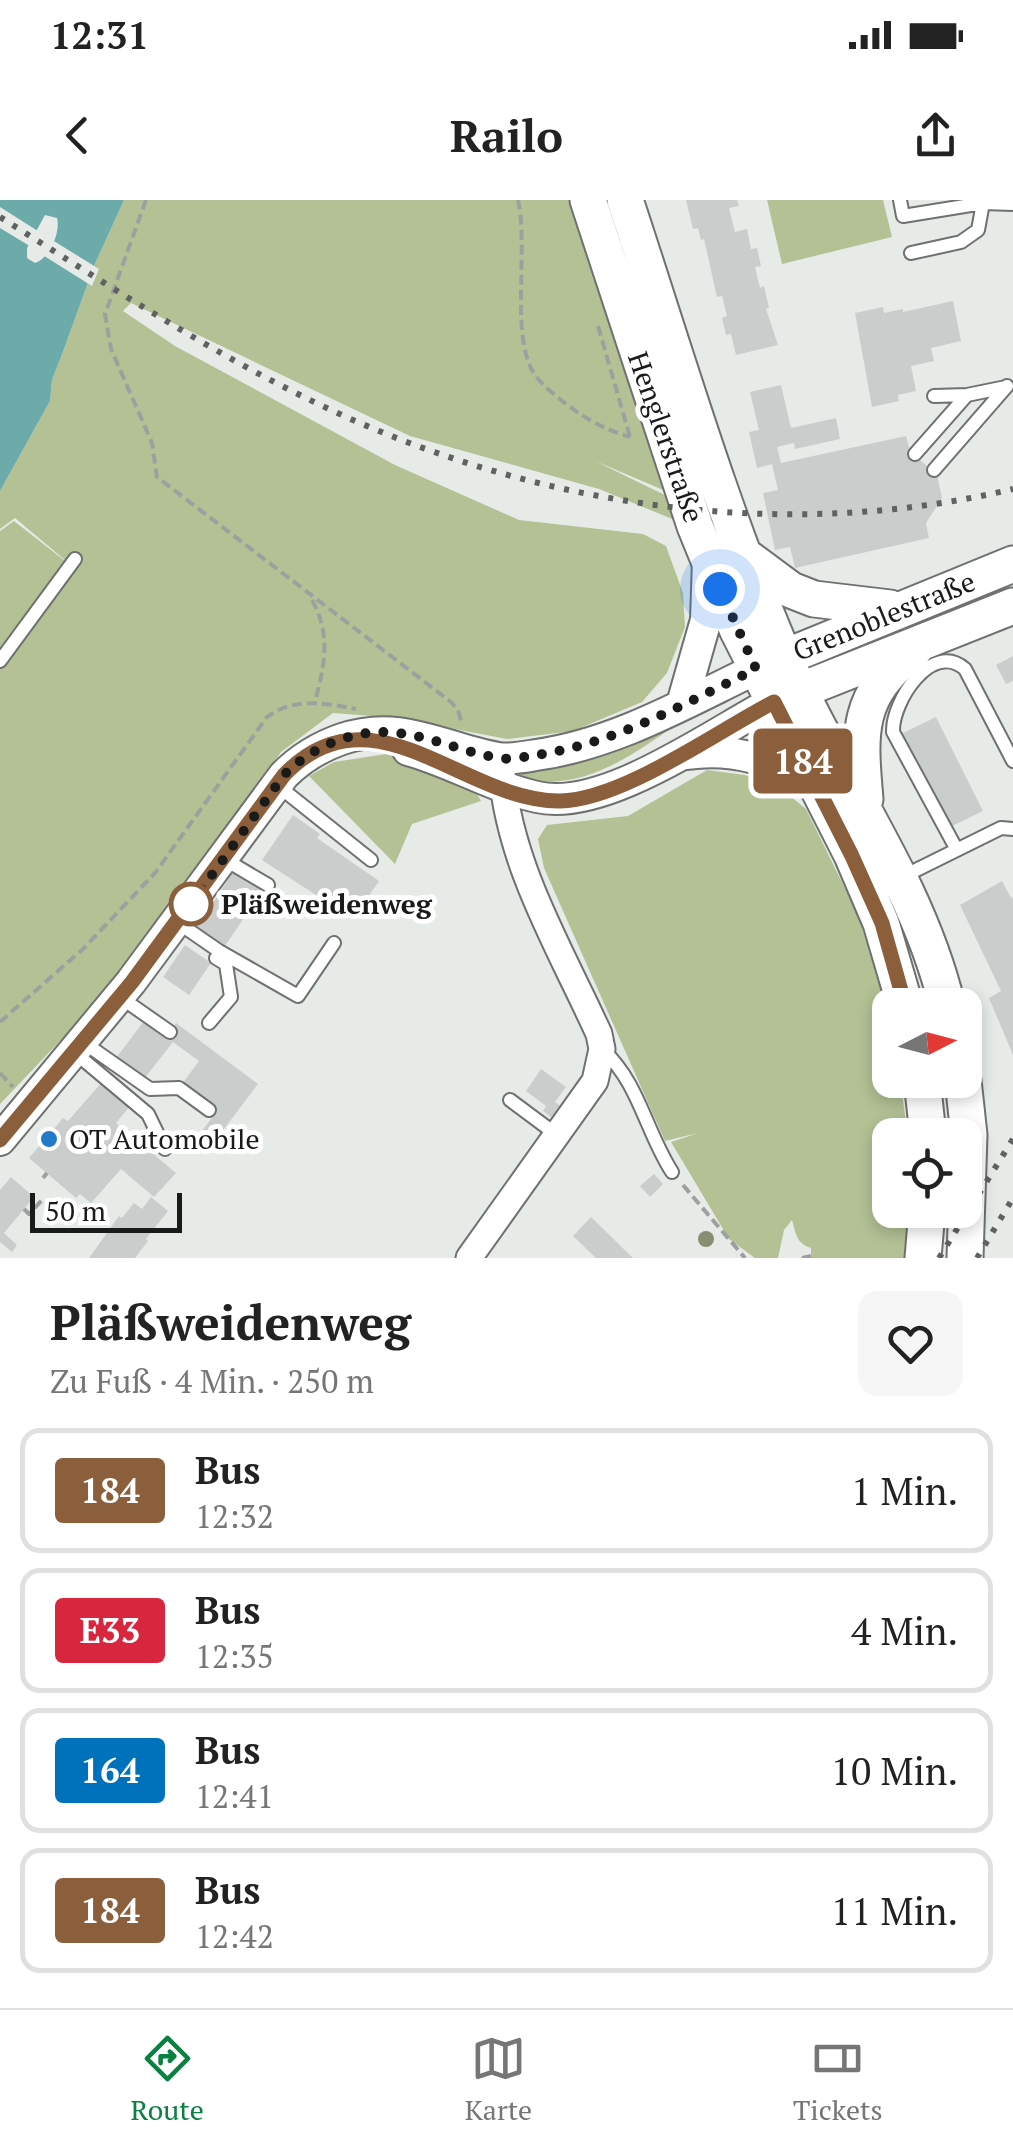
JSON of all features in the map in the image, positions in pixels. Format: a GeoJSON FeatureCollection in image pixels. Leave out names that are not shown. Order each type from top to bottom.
{"type":"FeatureCollection","features":[{"type":"Feature","properties":{"kind":"main road","name":"Henglerstraße"},"geometry":{"type":"LineString","coordinates":[[588,200],[708,558],[770,663]]}},
{"type":"Feature","properties":{"kind":"main road","name":"Henglerstraße"},"geometry":{"type":"LineString","coordinates":[[625,200],[744,556],[770,663]]}},
{"type":"Feature","properties":{"kind":"main road"},"geometry":{"type":"LineString","coordinates":[[744,556],[791,590],[814,599],[897,609]]}},
{"type":"Feature","properties":{"kind":"main road","name":"Grenoblestraße"},"geometry":{"type":"LineString","coordinates":[[770,663],[1013,564]]}},
{"type":"Feature","properties":{"kind":"main road","name":"Grenoblestraße"},"geometry":{"type":"LineString","coordinates":[[787,695],[1013,606]]}},
{"type":"Feature","properties":{"kind":"main road"},"geometry":{"type":"LineString","coordinates":[[866,810],[860,739],[871,699],[887,672],[930,637]]}},
{"type":"Feature","properties":{"kind":"main road"},"geometry":{"type":"LineString","coordinates":[[770,663],[787,695],[866,810],[919,918],[942,988]]}},
{"type":"Feature","properties":{"kind":"main road"},"geometry":{"type":"LineString","coordinates":[[787,695],[816,786],[882,923],[900,988]]}},
{"type":"Feature","properties":{"kind":"main road"},"geometry":{"type":"LineString","coordinates":[[965,1098],[969,1135],[965,1258]]}},
{"type":"Feature","properties":{"kind":"main road"},"geometry":{"type":"LineString","coordinates":[[923,1258],[926,1228]]}},
{"type":"Feature","properties":{"kind":"street"},"geometry":{"type":"LineString","coordinates":[[682,704],[706,620],[708,558]]}},
{"type":"Feature","properties":{"kind":"street"},"geometry":{"type":"LineString","coordinates":[[502,773],[647,724],[770,663]]}},
{"type":"Feature","properties":{"kind":"street"},"geometry":{"type":"LineString","coordinates":[[0,1140],[120,996],[277,785],[305,757],[346,738],[372,740],[502,773],[560,801],[619,785],[787,695]]}},
{"type":"Feature","properties":{"kind":"street"},"geometry":{"type":"LineString","coordinates":[[679,755],[713,750],[755,758],[785,767],[816,786]]}},
{"type":"Feature","properties":{"kind":"street"},"geometry":{"type":"LineString","coordinates":[[470,1258],[595,1081],[602,1049],[520,864],[502,773]]}},
{"type":"Feature","properties":{"kind":"lane"},"geometry":{"type":"LineString","coordinates":[[900,200],[903,216],[983,203],[1013,204]]}},
{"type":"Feature","properties":{"kind":"lane"},"geometry":{"type":"LineString","coordinates":[[911,253],[960,242],[978,230],[983,203]]}},
{"type":"Feature","properties":{"kind":"lane"},"geometry":{"type":"LineString","coordinates":[[934,396],[967,395],[1010,386]]}},
{"type":"Feature","properties":{"kind":"lane"},"geometry":{"type":"LineString","coordinates":[[934,470],[1010,386]]}},
{"type":"Feature","properties":{"kind":"lane"},"geometry":{"type":"LineString","coordinates":[[915,454],[967,395]]}},
{"type":"Feature","properties":{"kind":"lane"},"geometry":{"type":"LineString","coordinates":[[0,661],[75,559]]}},
{"type":"Feature","properties":{"kind":"lane"},"geometry":{"type":"LineString","coordinates":[[957,850],[892,732],[892,716],[905,690],[928,668],[944,661],[958,663],[966,669],[1013,760]]}},
{"type":"Feature","properties":{"kind":"lane"},"geometry":{"type":"LineString","coordinates":[[277,785],[371,860]]}},
{"type":"Feature","properties":{"kind":"lane"},"geometry":{"type":"LineString","coordinates":[[900,878],[1001,828],[1013,829]]}},
{"type":"Feature","properties":{"kind":"lane"},"geometry":{"type":"LineString","coordinates":[[224,859],[268,886]]}},
{"type":"Feature","properties":{"kind":"lane"},"geometry":{"type":"LineString","coordinates":[[174,926],[298,996],[334,943]]}},
{"type":"Feature","properties":{"kind":"lane"},"geometry":{"type":"LineString","coordinates":[[174,926],[226,964],[231,997],[210,1022]]}},
{"type":"Feature","properties":{"kind":"lane"},"geometry":{"type":"LineString","coordinates":[[120,996],[170,1032]]}},
{"type":"Feature","properties":{"kind":"lane"},"geometry":{"type":"LineString","coordinates":[[79,1047],[150,1089],[179,1088],[209,1110]]}},
{"type":"Feature","properties":{"kind":"lane"},"geometry":{"type":"LineString","coordinates":[[79,1047],[148,1114],[165,1149]]}},
{"type":"Feature","properties":{"kind":"lane"},"geometry":{"type":"LineString","coordinates":[[602,1049],[622,1067],[656,1147],[672,1172]]}},
{"type":"Feature","properties":{"kind":"lane"},"geometry":{"type":"LineString","coordinates":[[510,1100],[557,1135]]}},
{"type":"Feature","properties":{"kind":"path"},"geometry":{"type":"LineString","coordinates":[[146,200],[105,314],[112,349],[152,443],[154,468],[164,483],[451,702],[458,710],[463,734]]}},
{"type":"Feature","properties":{"kind":"path"},"geometry":{"type":"LineString","coordinates":[[518,200],[523,242],[524,337],[534,373],[577,413],[630,436],[595,311]]}},
{"type":"Feature","properties":{"kind":"path"},"geometry":{"type":"LineString","coordinates":[[0,1022],[82,949],[155,873],[267,717],[290,704],[314,703],[326,638],[324,623],[309,596]]}},
{"type":"Feature","properties":{"kind":"path"},"geometry":{"type":"LineString","coordinates":[[672,1172],[745,1258]]}},
{"type":"Feature","properties":{"kind":"path"},"geometry":{"type":"LineString","coordinates":[[24,1209],[29,1214],[44,1198]]}},
{"type":"Feature","properties":{"kind":"path"},"geometry":{"type":"LineString","coordinates":[[802,1258],[811,1256]]}},
{"type":"Feature","properties":{"kind":"green space"},"geometry":{"type":"Polygon","coordinates":[[[124,200],[584,200],[675,495],[595,461],[675,500],[682,523],[599,489],[410,436],[131,303],[123,311],[175,346],[395,465],[519,520],[643,534],[666,546],[683,593],[685,627],[667,673],[642,702],[573,731],[507,739],[397,718],[333,713],[281,752],[163,918],[79,1021],[0,1104],[0,531],[14,521],[78,571],[15,518],[0,529],[0,491],[50,401],[52,380],[94,266],[124,200]]]}},
{"type":"Feature","properties":{"kind":"green space"},"geometry":{"type":"Polygon","coordinates":[[[767,200],[883,200],[892,237],[782,264],[767,200]]]}},
{"type":"Feature","properties":{"kind":"green space"},"geometry":{"type":"Polygon","coordinates":[[[689,716],[631,755],[591,774],[547,782],[522,780],[522,774],[689,716]]]}},
{"type":"Feature","properties":{"kind":"green space"},"geometry":{"type":"Polygon","coordinates":[[[386,754],[403,757],[476,792],[481,801],[412,824],[395,864],[309,776],[334,762],[386,754]]]}},
{"type":"Feature","properties":{"kind":"green space"},"geometry":{"type":"Polygon","coordinates":[[[707,770],[745,775],[779,787],[806,809],[857,913],[880,988],[872,988],[872,1098],[903,1098],[906,1118],[872,1118],[872,1228],[908,1228],[906,1258],[811,1258],[811,1248],[799,1241],[792,1220],[784,1230],[778,1258],[755,1258],[729,1239],[671,1142],[698,1133],[665,1141],[544,868],[538,839],[547,825],[628,816],[707,770]]]}},
{"type":"Feature","properties":{"kind":"water"},"geometry":{"type":"Polygon","coordinates":[[[0,200],[124,200],[94,266],[52,380],[50,401],[0,491],[0,200]],[[45,215],[27,248],[27,258],[35,263],[53,244],[57,218],[45,215]]]}},
{"type":"Feature","properties":{"kind":"pier"},"geometry":{"type":"Polygon","coordinates":[[[0,207],[41,233],[33,248],[0,228],[0,207]]]}},
{"type":"Feature","properties":{"kind":"pier"},"geometry":{"type":"Polygon","coordinates":[[[49,238],[99,269],[92,286],[41,254],[49,238]]]}},
{"type":"Feature","properties":{"kind":"building"},"geometry":{"type":"Polygon","coordinates":[[[686,200],[737,200],[739,206],[729,208],[735,232],[747,229],[751,249],[757,248],[761,266],[755,267],[760,288],[764,286],[769,308],[766,309],[778,345],[736,355],[731,334],[726,335],[722,318],[727,316],[722,296],[717,297],[704,239],[701,240],[698,228],[693,229],[686,200]]]}},
{"type":"Feature","properties":{"kind":"building"},"geometry":{"type":"Polygon","coordinates":[[[953,301],[961,341],[931,348],[934,361],[911,366],[916,391],[898,395],[899,401],[872,407],[855,313],[883,307],[884,313],[903,312],[953,301]]]}},
{"type":"Feature","properties":{"kind":"building"},"geometry":{"type":"Polygon","coordinates":[[[781,385],[791,428],[836,418],[840,439],[795,449],[794,443],[777,447],[781,463],[906,436],[910,451],[937,475],[942,498],[926,523],[929,538],[795,568],[790,547],[775,550],[763,493],[778,490],[772,464],[757,468],[749,432],[759,430],[750,392],[781,385]]]}},
{"type":"Feature","properties":{"kind":"building"},"geometry":{"type":"Polygon","coordinates":[[[1013,656],[1013,681],[1006,684],[996,665],[1013,656]]]}},
{"type":"Feature","properties":{"kind":"building"},"geometry":{"type":"Polygon","coordinates":[[[936,717],[983,811],[948,828],[901,734],[936,717]]]}},
{"type":"Feature","properties":{"kind":"building"},"geometry":{"type":"Polygon","coordinates":[[[293,815],[320,834],[317,838],[379,881],[353,919],[262,860],[293,815]]]}},
{"type":"Feature","properties":{"kind":"building"},"geometry":{"type":"Polygon","coordinates":[[[236,868],[265,887],[225,946],[197,927],[236,868]]]}},
{"type":"Feature","properties":{"kind":"building"},"geometry":{"type":"Polygon","coordinates":[[[1002,881],[1013,897],[1013,1055],[989,998],[1001,991],[960,905],[1002,881]]]}},
{"type":"Feature","properties":{"kind":"building"},"geometry":{"type":"Polygon","coordinates":[[[185,945],[211,963],[189,995],[163,977],[185,945]]]}},
{"type":"Feature","properties":{"kind":"building"},"geometry":{"type":"Polygon","coordinates":[[[144,1021],[166,1037],[176,1023],[258,1084],[208,1150],[195,1140],[217,1111],[182,1084],[199,1061],[173,1042],[144,1079],[116,1058],[144,1021]]]}},
{"type":"Feature","properties":{"kind":"building"},"geometry":{"type":"Polygon","coordinates":[[[541,1069],[566,1087],[555,1102],[563,1108],[555,1120],[543,1111],[546,1106],[526,1091],[541,1069]]]}},
{"type":"Feature","properties":{"kind":"building"},"geometry":{"type":"Polygon","coordinates":[[[102,1082],[130,1106],[116,1123],[176,1173],[154,1197],[121,1169],[91,1203],[80,1194],[76,1198],[29,1158],[63,1118],[68,1121],[102,1082]]]}},
{"type":"Feature","properties":{"kind":"building"},"geometry":{"type":"Polygon","coordinates":[[[654,1174],[663,1184],[650,1197],[640,1186],[654,1174]]]}},
{"type":"Feature","properties":{"kind":"building"},"geometry":{"type":"Polygon","coordinates":[[[11,1177],[34,1197],[4,1233],[17,1245],[12,1252],[0,1242],[0,1190],[11,1177]]]}},
{"type":"Feature","properties":{"kind":"building"},"geometry":{"type":"Polygon","coordinates":[[[151,1197],[168,1211],[135,1258],[89,1258],[119,1216],[122,1218],[134,1203],[142,1209],[151,1197]]]}},
{"type":"Feature","properties":{"kind":"building"},"geometry":{"type":"Polygon","coordinates":[[[591,1217],[633,1258],[596,1258],[573,1236],[591,1217]]]}},
{"type":"Feature","properties":{"kind":"railway"},"geometry":{"type":"LineString","coordinates":[[0,217],[151,312],[306,398],[389,435],[474,465],[562,489],[652,505],[743,513],[833,513],[924,506],[1013,489]]}},
{"type":"Feature","properties":{"kind":"railway"},"geometry":{"type":"LineString","coordinates":[[939,1258],[1013,1139]]}},
{"type":"Feature","properties":{"kind":"railway"},"geometry":{"type":"LineString","coordinates":[[977,1258],[1013,1198]]}},
{"type":"Feature","properties":{"kind":"bus line","name":"184"},"geometry":{"type":"LineString","coordinates":[[0,1140],[132,982],[284,775],[315,750],[346,738],[372,740],[418,753],[503,788],[560,801],[619,785],[774,702],[882,923],[900,988]]}},
{"type":"Feature","properties":{"kind":"place","name":"Pläßweidenweg"},"geometry":{"type":"Point","coordinates":[191,904]}},
{"type":"Feature","properties":{"kind":"place","name":"OT Automobile"},"geometry":{"type":"Point","coordinates":[49,1139]}},
{"type":"Feature","properties":{"kind":"route"},"geometry":{"type":"LineString","coordinates":[[191,904],[284,775],[330,743],[360,733],[402,732],[501,759],[537,755],[647,724],[756,669],[720,589]]}}]}
